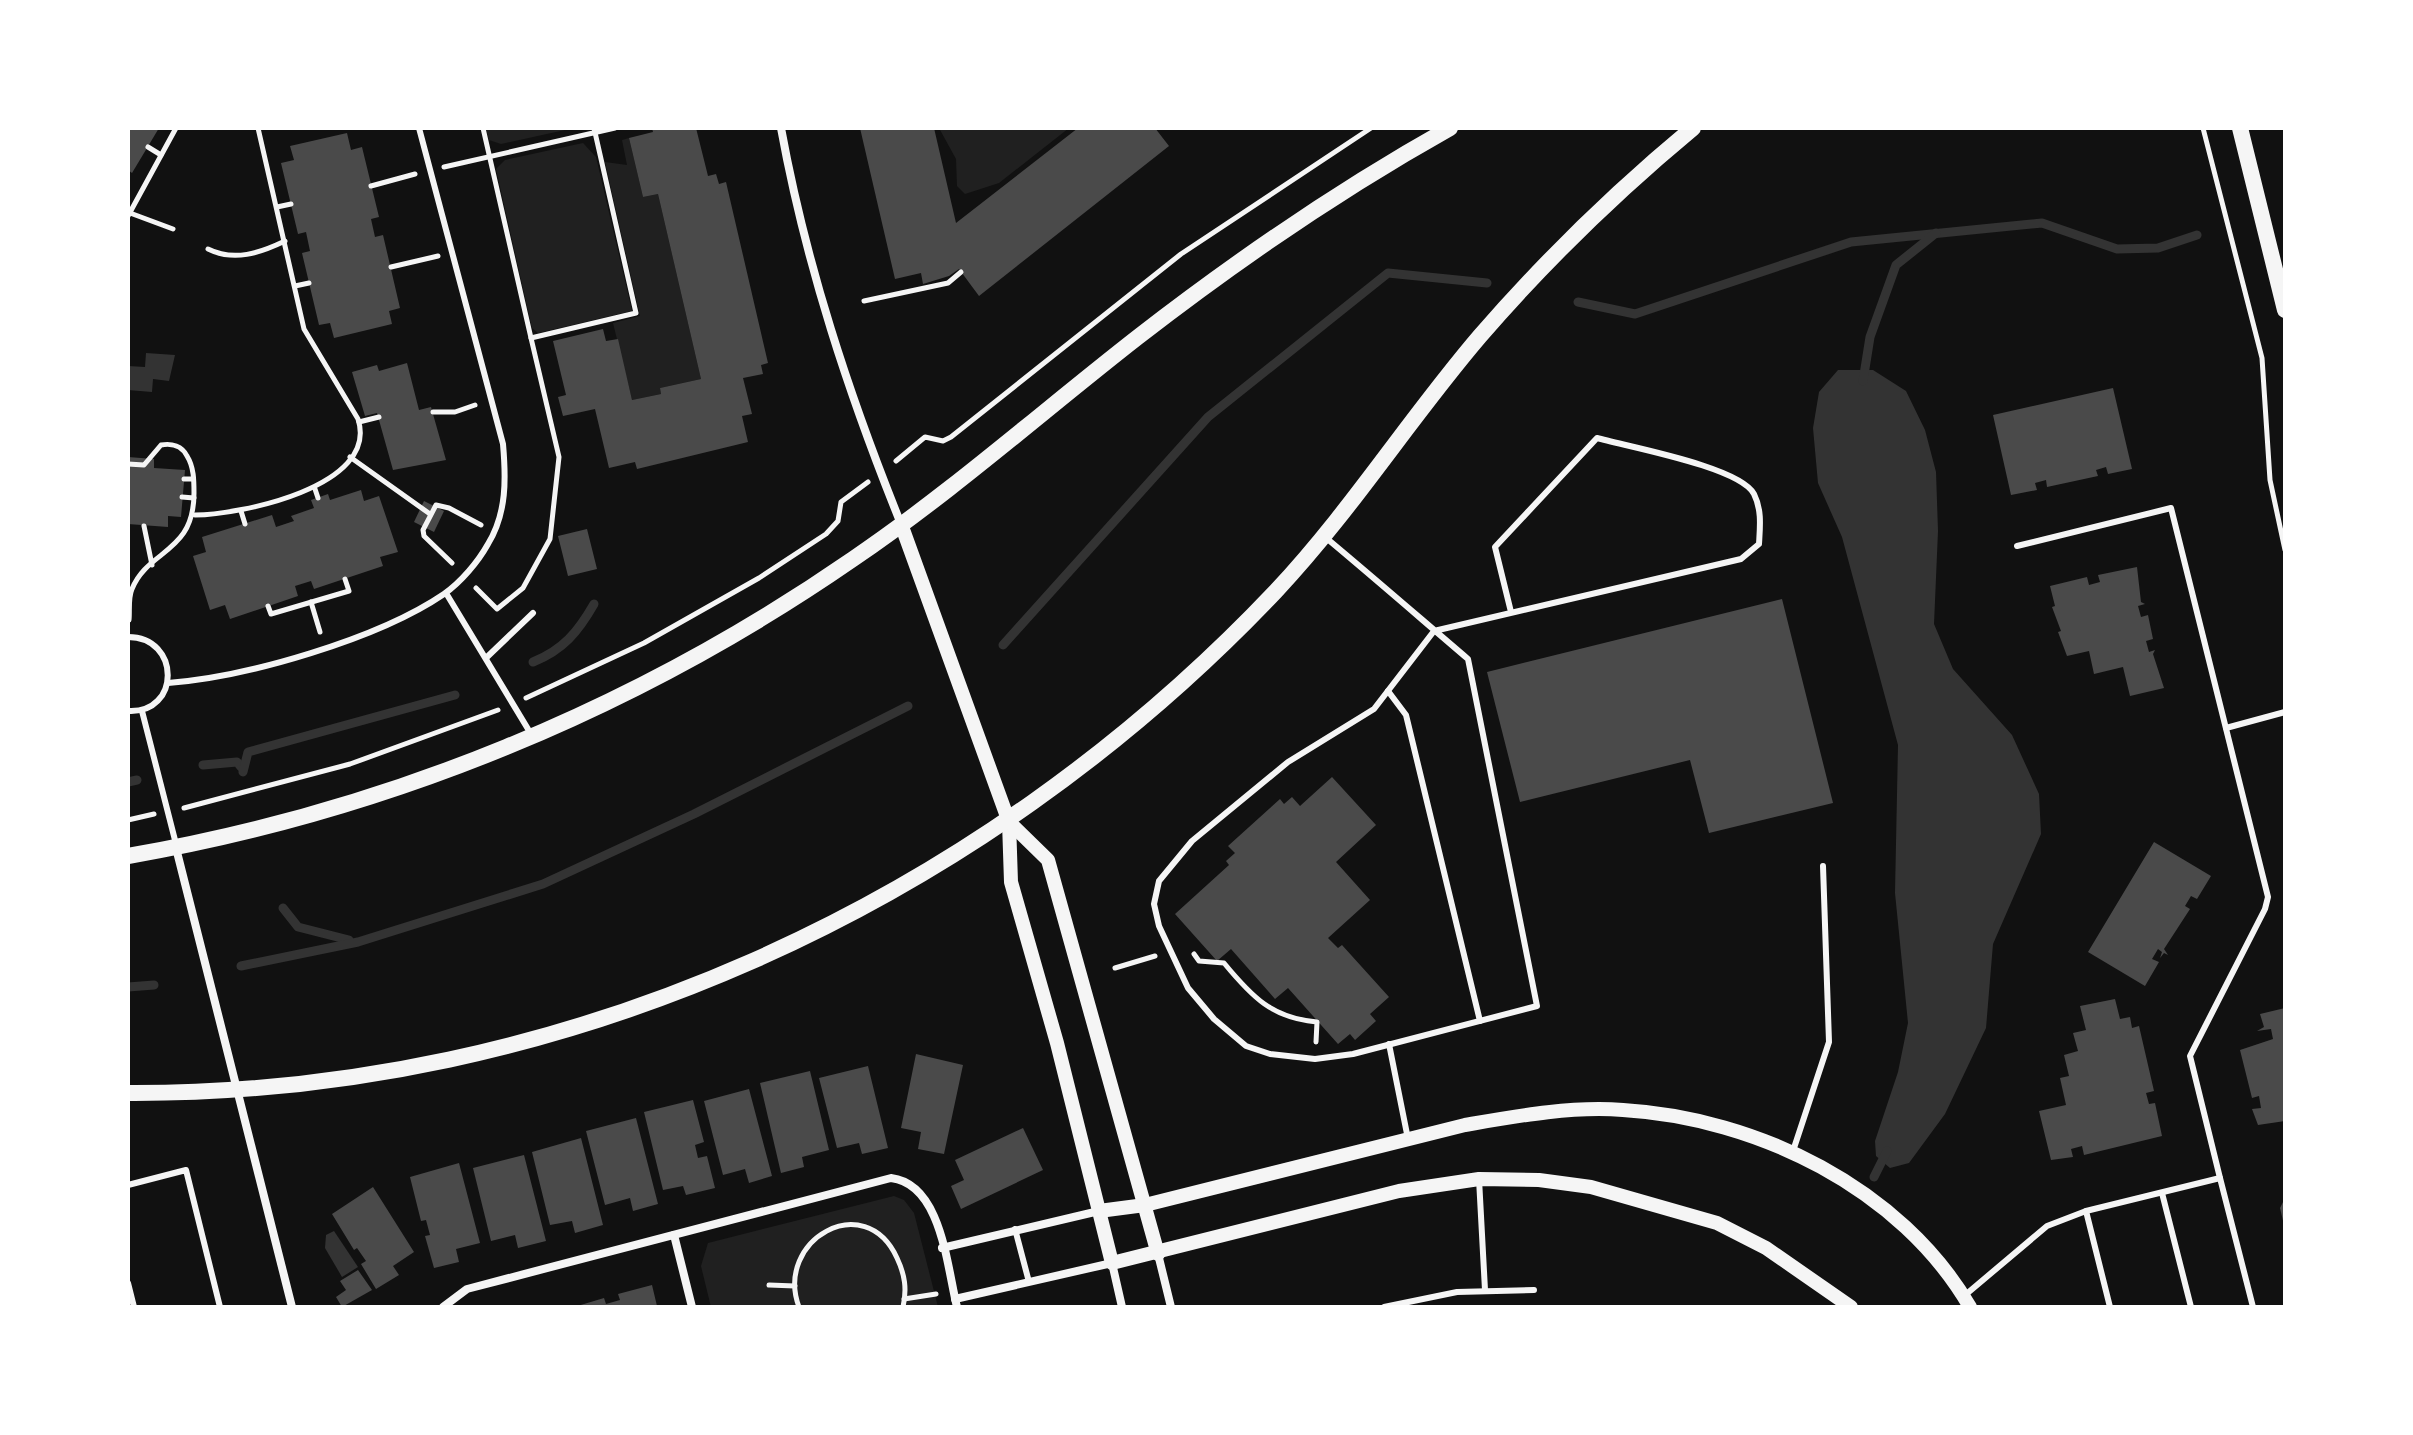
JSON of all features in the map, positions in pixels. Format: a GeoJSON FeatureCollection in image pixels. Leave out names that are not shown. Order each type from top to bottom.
{"type":"FeatureCollection","features":[{"type":"Feature","properties":{"kind":"main road"},"geometry":{"type":"LineString","coordinates":[[128,856],[176,848],[319,813],[471,762],[533,737],[698,657],[799,596],[901,524],[1140,336],[1245,259],[1354,185],[1450,128]]}},
{"type":"Feature","properties":{"kind":"main road"},"geometry":{"type":"LineString","coordinates":[[128,1093],[238,1090],[403,1068],[525,1042],[657,1001],[770,954],[854,912],[1009,822],[1047,795],[1188,678],[1275,593],[1325,537],[1480,336],[1616,195],[1693,128]]}},
{"type":"Feature","properties":{"kind":"main road"},"geometry":{"type":"LineString","coordinates":[[2240,128],[2285,310]]}},
{"type":"Feature","properties":{"kind":"street"},"geometry":{"type":"LineString","coordinates":[[781,128],[817,290],[861,422],[1009,822],[1011,882],[1057,1043],[1122,1307]]}},
{"type":"Feature","properties":{"kind":"street"},"geometry":{"type":"LineString","coordinates":[[1009,822],[1048,860],[1171,1307]]}},
{"type":"Feature","properties":{"kind":"street"},"geometry":{"type":"LineString","coordinates":[[176,848],[292,1307]]}},
{"type":"Feature","properties":{"kind":"street"},"geometry":{"type":"LineString","coordinates":[[942,1248],[1099,1211],[1145,1205],[1408,1139],[1517,1116],[1622,1109],[1704,1123],[1793,1151],[1827,1168],[1904,1227],[1944,1268],[1967,1302]]}},
{"type":"Feature","properties":{"kind":"street"},"geometry":{"type":"LineString","coordinates":[[443,1307],[467,1289],[880,1179],[910,1184],[929,1207],[955,1299],[1158,1254],[1399,1191],[1479,1179],[1539,1180],[1591,1187],[1717,1223],[1766,1248],[1851,1307]]}},
{"type":"Feature","properties":{"kind":"street"},"geometry":{"type":"LineString","coordinates":[[674,1235],[692,1307]]}},
{"type":"Feature","properties":{"kind":"lane"},"geometry":{"type":"LineString","coordinates":[[168,683],[206,680],[364,634],[446,593],[463,576],[494,531],[506,482],[503,444],[419,128]]}},
{"type":"Feature","properties":{"kind":"lane"},"geometry":{"type":"LineString","coordinates":[[1325,537],[1434,631],[1468,659],[1537,1006],[1389,1044],[1315,1059],[1270,1054],[1246,1046],[1214,1019],[1174,963],[1154,904],[1159,881],[1192,841],[1288,762],[1374,709],[1434,631],[1741,559],[1759,544],[1761,517],[1753,492],[1733,474],[1597,438],[1495,547],[1511,612]]}},
{"type":"Feature","properties":{"kind":"lane"},"geometry":{"type":"LineString","coordinates":[[2017,546],[2171,508],[2268,897],[2265,909],[2190,1056],[2253,1307]]}},
{"type":"Feature","properties":{"kind":"lane"},"geometry":{"type":"LineString","coordinates":[[446,593],[533,737]]}},
{"type":"Feature","properties":{"kind":"lane"},"geometry":{"type":"LineString","coordinates":[[486,658],[533,613]]}},
{"type":"Feature","properties":{"kind":"lane"},"geometry":{"type":"LineString","coordinates":[[128,711],[142,711],[159,701],[168,683],[167,661],[161,651],[143,639],[130,637]]}},
{"type":"Feature","properties":{"kind":"lane"},"geometry":{"type":"LineString","coordinates":[[1388,691],[1406,715],[1480,1021]]}},
{"type":"Feature","properties":{"kind":"lane"},"geometry":{"type":"LineString","coordinates":[[142,711],[176,848]]}},
{"type":"Feature","properties":{"kind":"lane"},"geometry":{"type":"LineString","coordinates":[[2226,728],[2285,712]]}},
{"type":"Feature","properties":{"kind":"lane"},"geometry":{"type":"LineString","coordinates":[[1793,1151],[1829,1042],[1823,866]]}},
{"type":"Feature","properties":{"kind":"lane"},"geometry":{"type":"LineString","coordinates":[[1389,1044],[1408,1139]]}},
{"type":"Feature","properties":{"kind":"lane"},"geometry":{"type":"LineString","coordinates":[[128,1185],[186,1170],[220,1307]]}},
{"type":"Feature","properties":{"kind":"lane"},"geometry":{"type":"LineString","coordinates":[[1967,1302],[2047,1226],[2086,1211],[2220,1178]]}},
{"type":"Feature","properties":{"kind":"lane"},"geometry":{"type":"LineString","coordinates":[[1479,1179],[1485,1290]]}},
{"type":"Feature","properties":{"kind":"lane"},"geometry":{"type":"LineString","coordinates":[[2162,1193],[2191,1307]]}},
{"type":"Feature","properties":{"kind":"lane"},"geometry":{"type":"LineString","coordinates":[[2086,1211],[2110,1307]]}},
{"type":"Feature","properties":{"kind":"lane"},"geometry":{"type":"LineString","coordinates":[[1015,1229],[1029,1282]]}},
{"type":"Feature","properties":{"kind":"lane"},"geometry":{"type":"LineString","coordinates":[[128,1283],[134,1307]]}},
{"type":"Feature","properties":{"kind":"lane"},"geometry":{"type":"LineString","coordinates":[[1384,1307],[1417,1299],[1485,1290],[1534,1290]]}},
{"type":"Feature","properties":{"kind":"path"},"geometry":{"type":"LineString","coordinates":[[173,229],[129,214],[176,128]]}},
{"type":"Feature","properties":{"kind":"path"},"geometry":{"type":"LineString","coordinates":[[195,515],[224,516],[315,489],[343,469],[359,434],[359,422],[307,337],[258,128]]}},
{"type":"Feature","properties":{"kind":"path"},"geometry":{"type":"LineString","coordinates":[[483,128],[559,457],[550,539],[523,588],[497,609],[424,536],[423,530],[436,505],[441,504],[494,531]]}},
{"type":"Feature","properties":{"kind":"path"},"geometry":{"type":"LineString","coordinates":[[371,186],[594,130],[615,128]]}},
{"type":"Feature","properties":{"kind":"path"},"geometry":{"type":"LineString","coordinates":[[913,448],[925,437],[943,441],[951,437],[1181,254],[1371,128]]}},
{"type":"Feature","properties":{"kind":"path"},"geometry":{"type":"LineString","coordinates":[[2203,128],[2262,358],[2270,480],[2285,550]]}},
{"type":"Feature","properties":{"kind":"path"},"geometry":{"type":"LineString","coordinates":[[531,338],[636,313],[594,130]]}},
{"type":"Feature","properties":{"kind":"path"},"geometry":{"type":"LineString","coordinates":[[148,147],[161,155]]}},
{"type":"Feature","properties":{"kind":"path"},"geometry":{"type":"LineString","coordinates":[[277,207],[291,204]]}},
{"type":"Feature","properties":{"kind":"path"},"geometry":{"type":"LineString","coordinates":[[208,249],[234,256],[250,255],[285,241]]}},
{"type":"Feature","properties":{"kind":"path"},"geometry":{"type":"LineString","coordinates":[[391,267],[451,253]]}},
{"type":"Feature","properties":{"kind":"path"},"geometry":{"type":"LineString","coordinates":[[864,301],[948,283],[961,272]]}},
{"type":"Feature","properties":{"kind":"path"},"geometry":{"type":"LineString","coordinates":[[295,286],[309,283]]}},
{"type":"Feature","properties":{"kind":"path"},"geometry":{"type":"LineString","coordinates":[[433,412],[455,412],[491,399]]}},
{"type":"Feature","properties":{"kind":"path"},"geometry":{"type":"LineString","coordinates":[[359,422],[379,417]]}},
{"type":"Feature","properties":{"kind":"path"},"geometry":{"type":"LineString","coordinates":[[128,464],[144,465],[154,450],[171,444],[184,449],[193,479],[195,515],[177,541],[132,588],[130,637]]}},
{"type":"Feature","properties":{"kind":"path"},"geometry":{"type":"LineString","coordinates":[[350,457],[430,514]]}},
{"type":"Feature","properties":{"kind":"path"},"geometry":{"type":"LineString","coordinates":[[184,479],[193,479]]}},
{"type":"Feature","properties":{"kind":"path"},"geometry":{"type":"LineString","coordinates":[[315,489],[318,498]]}},
{"type":"Feature","properties":{"kind":"path"},"geometry":{"type":"LineString","coordinates":[[547,688],[644,643],[759,578],[826,534],[838,521],[841,502],[851,495]]}},
{"type":"Feature","properties":{"kind":"path"},"geometry":{"type":"LineString","coordinates":[[182,497],[194,498]]}},
{"type":"Feature","properties":{"kind":"path"},"geometry":{"type":"LineString","coordinates":[[241,511],[245,524]]}},
{"type":"Feature","properties":{"kind":"path"},"geometry":{"type":"LineString","coordinates":[[144,526],[152,565]]}},
{"type":"Feature","properties":{"kind":"path"},"geometry":{"type":"LineString","coordinates":[[268,606],[271,614],[349,591],[345,579]]}},
{"type":"Feature","properties":{"kind":"path"},"geometry":{"type":"LineString","coordinates":[[311,602],[325,647]]}},
{"type":"Feature","properties":{"kind":"path"},"geometry":{"type":"LineString","coordinates":[[203,803],[350,764],[484,716]]}},
{"type":"Feature","properties":{"kind":"path"},"geometry":{"type":"LineString","coordinates":[[128,820],[136,819]]}},
{"type":"Feature","properties":{"kind":"path"},"geometry":{"type":"LineString","coordinates":[[1187,943],[1199,961],[1224,963],[1268,1010],[1282,1017],[1317,1022],[1315,1059]]}},
{"type":"Feature","properties":{"kind":"path"},"geometry":{"type":"LineString","coordinates":[[1115,968],[1155,956]]}},
{"type":"Feature","properties":{"kind":"path"},"geometry":{"type":"LineString","coordinates":[[799,1307],[795,1286],[799,1261],[817,1235],[848,1224],[873,1230],[887,1240],[905,1281],[903,1307]]}},
{"type":"Feature","properties":{"kind":"path"},"geometry":{"type":"LineString","coordinates":[[769,1285],[795,1286]]}},
{"type":"Feature","properties":{"kind":"path"},"geometry":{"type":"LineString","coordinates":[[904,1299],[955,1299]]}},
{"type":"Feature","properties":{"kind":"shaded area"},"geometry":{"type":"Polygon","coordinates":[[[486,128],[574,128],[501,144],[489,140],[486,128]]]}},
{"type":"Feature","properties":{"kind":"shaded area"},"geometry":{"type":"Polygon","coordinates":[[[939,128],[1069,128],[999,183],[965,194],[957,186],[956,159],[939,128]]]}},
{"type":"Feature","properties":{"kind":"shaded area"},"geometry":{"type":"Polygon","coordinates":[[[629,138],[643,197],[658,194],[701,379],[660,388],[661,394],[632,400],[613,323],[640,316],[605,162],[627,165],[622,140],[629,138]]]}},
{"type":"Feature","properties":{"kind":"shaded area"},"geometry":{"type":"Polygon","coordinates":[[[583,143],[596,157],[632,311],[538,333],[532,328],[496,169],[505,160],[583,143]]]}},
{"type":"Feature","properties":{"kind":"shaded area"},"geometry":{"type":"Polygon","coordinates":[[[146,353],[175,355],[169,381],[153,379],[152,392],[128,390],[128,366],[145,367],[146,353]]]}},
{"type":"Feature","properties":{"kind":"shaded area"},"geometry":{"type":"Polygon","coordinates":[[[1838,370],[1873,370],[1906,391],[1925,430],[1936,472],[1938,531],[1934,624],[1953,669],[2012,735],[2039,794],[2041,834],[1993,944],[1986,1028],[1945,1114],[1909,1163],[1890,1168],[1876,1156],[1875,1141],[1898,1072],[1908,1023],[1895,893],[1898,745],[1842,537],[1818,483],[1813,428],[1819,392],[1838,370]]]}},
{"type":"Feature","properties":{"kind":"shaded area"},"geometry":{"type":"Polygon","coordinates":[[[894,1196],[904,1200],[914,1213],[938,1307],[711,1307],[701,1266],[708,1243],[894,1196]]]}},
{"type":"Feature","properties":{"kind":"shaded area"},"geometry":{"type":"Polygon","coordinates":[[[334,1231],[358,1267],[342,1277],[325,1248],[326,1235],[334,1231]]]}},
{"type":"Feature","properties":{"kind":"building"},"geometry":{"type":"Polygon","coordinates":[[[128,128],[159,128],[132,173],[128,170],[128,128]]]}},
{"type":"Feature","properties":{"kind":"building"},"geometry":{"type":"Polygon","coordinates":[[[652,128],[696,128],[708,176],[716,174],[719,184],[726,182],[768,363],[761,365],[763,374],[743,378],[752,414],[742,416],[748,442],[637,469],[635,462],[609,468],[595,409],[563,416],[558,397],[566,395],[553,341],[603,329],[606,341],[618,339],[632,400],[661,394],[660,388],[701,379],[658,194],[643,197],[629,138],[653,132],[652,128]]]}},
{"type":"Feature","properties":{"kind":"building"},"geometry":{"type":"Polygon","coordinates":[[[860,128],[934,128],[956,223],[1078,128],[1155,128],[1169,146],[979,296],[959,269],[949,276],[923,284],[921,273],[895,279],[860,128]]]}},
{"type":"Feature","properties":{"kind":"building"},"geometry":{"type":"Polygon","coordinates":[[[347,133],[351,150],[362,147],[379,217],[371,219],[375,237],[383,235],[400,308],[389,311],[392,324],[334,338],[330,323],[319,325],[302,253],[310,251],[306,232],[298,234],[281,163],[294,160],[290,146],[347,133]]]}},
{"type":"Feature","properties":{"kind":"building"},"geometry":{"type":"Polygon","coordinates":[[[407,363],[419,410],[431,407],[446,460],[393,470],[377,413],[365,416],[352,372],[377,365],[379,371],[407,363]]]}},
{"type":"Feature","properties":{"kind":"building"},"geometry":{"type":"Polygon","coordinates":[[[2113,388],[2132,469],[2108,474],[2106,467],[2096,470],[2098,476],[2047,487],[2046,480],[2035,483],[2037,490],[2011,495],[1993,415],[2113,388]]]}},
{"type":"Feature","properties":{"kind":"building"},"geometry":{"type":"Polygon","coordinates":[[[128,457],[154,459],[154,468],[185,470],[181,517],[168,516],[168,527],[128,524],[128,457]]]}},
{"type":"Feature","properties":{"kind":"building"},"geometry":{"type":"Polygon","coordinates":[[[361,490],[364,501],[379,496],[398,552],[380,557],[383,566],[314,589],[311,581],[295,586],[298,596],[230,619],[225,605],[210,610],[193,556],[206,552],[202,537],[272,515],[276,527],[294,521],[291,516],[314,508],[311,500],[328,494],[330,500],[361,490]]]}},
{"type":"Feature","properties":{"kind":"building"},"geometry":{"type":"Polygon","coordinates":[[[424,501],[444,511],[434,532],[414,522],[424,501]]]}},
{"type":"Feature","properties":{"kind":"building"},"geometry":{"type":"Polygon","coordinates":[[[587,529],[597,569],[568,576],[558,536],[587,529]]]}},
{"type":"Feature","properties":{"kind":"building"},"geometry":{"type":"Polygon","coordinates":[[[2137,567],[2141,602],[2145,604],[2138,606],[2141,617],[2148,615],[2153,639],[2146,641],[2149,652],[2155,650],[2153,654],[2164,688],[2130,696],[2123,667],[2094,674],[2089,651],[2067,656],[2058,632],[2061,631],[2052,607],[2055,606],[2050,586],[2087,577],[2089,585],[2100,582],[2098,575],[2137,567]]]}},
{"type":"Feature","properties":{"kind":"building"},"geometry":{"type":"Polygon","coordinates":[[[1782,599],[1833,803],[1709,833],[1690,760],[1520,802],[1487,672],[1782,599]]]}},
{"type":"Feature","properties":{"kind":"building"},"geometry":{"type":"Polygon","coordinates":[[[1332,777],[1376,825],[1336,862],[1370,900],[1328,938],[1338,948],[1342,945],[1389,997],[1370,1014],[1376,1021],[1355,1040],[1350,1034],[1338,1044],[1288,988],[1275,999],[1231,949],[1217,961],[1175,914],[1229,865],[1226,861],[1235,853],[1228,846],[1280,799],[1284,804],[1292,797],[1300,806],[1332,777]]]}},
{"type":"Feature","properties":{"kind":"building"},"geometry":{"type":"Polygon","coordinates":[[[2154,842],[2211,876],[2197,899],[2191,896],[2185,906],[2190,909],[2164,949],[2168,955],[2164,953],[2160,958],[2162,952],[2158,949],[2152,959],[2159,962],[2145,986],[2088,952],[2154,842]]]}},
{"type":"Feature","properties":{"kind":"building"},"geometry":{"type":"Polygon","coordinates":[[[2115,999],[2120,1019],[2130,1017],[2132,1028],[2139,1026],[2154,1091],[2146,1093],[2149,1104],[2155,1103],[2162,1136],[2084,1155],[2082,1146],[2071,1149],[2073,1157],[2051,1160],[2039,1111],[2066,1105],[2060,1078],[2069,1076],[2064,1055],[2078,1051],[2073,1033],[2086,1030],[2080,1006],[2115,999]]]}},
{"type":"Feature","properties":{"kind":"building"},"geometry":{"type":"Polygon","coordinates":[[[2285,1008],[2285,1121],[2258,1125],[2252,1109],[2261,1108],[2259,1096],[2252,1098],[2240,1050],[2273,1039],[2271,1029],[2257,1031],[2264,1027],[2260,1014],[2285,1008]]]}},
{"type":"Feature","properties":{"kind":"building"},"geometry":{"type":"Polygon","coordinates":[[[916,1054],[963,1065],[944,1154],[918,1149],[921,1132],[901,1128],[916,1054]]]}},
{"type":"Feature","properties":{"kind":"building"},"geometry":{"type":"Polygon","coordinates":[[[868,1066],[888,1148],[862,1154],[859,1143],[837,1148],[819,1078],[868,1066]]]}},
{"type":"Feature","properties":{"kind":"building"},"geometry":{"type":"Polygon","coordinates":[[[810,1071],[829,1150],[802,1157],[804,1167],[781,1173],[760,1083],[810,1071]]]}},
{"type":"Feature","properties":{"kind":"building"},"geometry":{"type":"Polygon","coordinates":[[[749,1089],[772,1176],[749,1183],[745,1169],[723,1175],[704,1101],[749,1089]]]}},
{"type":"Feature","properties":{"kind":"building"},"geometry":{"type":"Polygon","coordinates":[[[693,1100],[704,1142],[695,1145],[698,1158],[707,1156],[715,1188],[686,1195],[683,1186],[663,1190],[644,1112],[693,1100]]]}},
{"type":"Feature","properties":{"kind":"building"},"geometry":{"type":"Polygon","coordinates":[[[636,1118],[658,1204],[633,1211],[630,1198],[605,1205],[586,1131],[636,1118]]]}},
{"type":"Feature","properties":{"kind":"building"},"geometry":{"type":"Polygon","coordinates":[[[1023,1128],[1043,1170],[961,1209],[951,1186],[964,1180],[955,1160],[1023,1128]]]}},
{"type":"Feature","properties":{"kind":"building"},"geometry":{"type":"Polygon","coordinates":[[[581,1138],[603,1225],[575,1233],[572,1221],[550,1225],[532,1152],[581,1138]]]}},
{"type":"Feature","properties":{"kind":"building"},"geometry":{"type":"Polygon","coordinates":[[[524,1155],[546,1241],[518,1248],[515,1235],[491,1241],[473,1168],[524,1155]]]}},
{"type":"Feature","properties":{"kind":"building"},"geometry":{"type":"Polygon","coordinates":[[[459,1163],[480,1243],[456,1249],[459,1262],[434,1268],[425,1236],[430,1235],[426,1220],[421,1221],[410,1177],[459,1163]]]}},
{"type":"Feature","properties":{"kind":"building"},"geometry":{"type":"Polygon","coordinates":[[[373,1187],[414,1252],[393,1266],[399,1275],[376,1289],[361,1264],[366,1261],[357,1248],[354,1250],[332,1214],[373,1187]]]}},
{"type":"Feature","properties":{"kind":"building"},"geometry":{"type":"Polygon","coordinates":[[[2285,1198],[2285,1225],[2284,1225],[2280,1208],[2285,1198]]]}},
{"type":"Feature","properties":{"kind":"building"},"geometry":{"type":"Polygon","coordinates":[[[358,1270],[372,1290],[342,1307],[336,1297],[346,1290],[340,1281],[358,1270]]]}},
{"type":"Feature","properties":{"kind":"building"},"geometry":{"type":"Polygon","coordinates":[[[652,1285],[657,1306],[574,1307],[604,1298],[606,1304],[620,1300],[618,1294],[652,1285]]]}},
{"type":"Feature","properties":{"kind":"waterway"},"geometry":{"type":"LineString","coordinates":[[1578,302],[1635,314],[1851,242],[2042,223],[2117,249],[2158,248],[2197,235]]}},
{"type":"Feature","properties":{"kind":"waterway"},"geometry":{"type":"LineString","coordinates":[[1863,381],[1870,337],[1896,265],[1936,233]]}},
{"type":"Feature","properties":{"kind":"waterway"},"geometry":{"type":"LineString","coordinates":[[1003,645],[1208,417],[1388,273],[1487,283]]}},
{"type":"Feature","properties":{"kind":"waterway"},"geometry":{"type":"LineString","coordinates":[[533,662],[569,639],[594,604]]}},
{"type":"Feature","properties":{"kind":"waterway"},"geometry":{"type":"LineString","coordinates":[[243,772],[248,752],[455,695]]}},
{"type":"Feature","properties":{"kind":"waterway"},"geometry":{"type":"LineString","coordinates":[[241,966],[358,942],[543,884],[694,814],[908,706]]}},
{"type":"Feature","properties":{"kind":"waterway"},"geometry":{"type":"LineString","coordinates":[[203,765],[237,762],[241,767]]}},
{"type":"Feature","properties":{"kind":"waterway"},"geometry":{"type":"LineString","coordinates":[[128,782],[137,780]]}},
{"type":"Feature","properties":{"kind":"waterway"},"geometry":{"type":"LineString","coordinates":[[283,908],[298,927],[349,940]]}},
{"type":"Feature","properties":{"kind":"waterway"},"geometry":{"type":"LineString","coordinates":[[128,987],[154,985]]}},
{"type":"Feature","properties":{"kind":"waterway"},"geometry":{"type":"LineString","coordinates":[[1874,1177],[1887,1151]]}}]}
